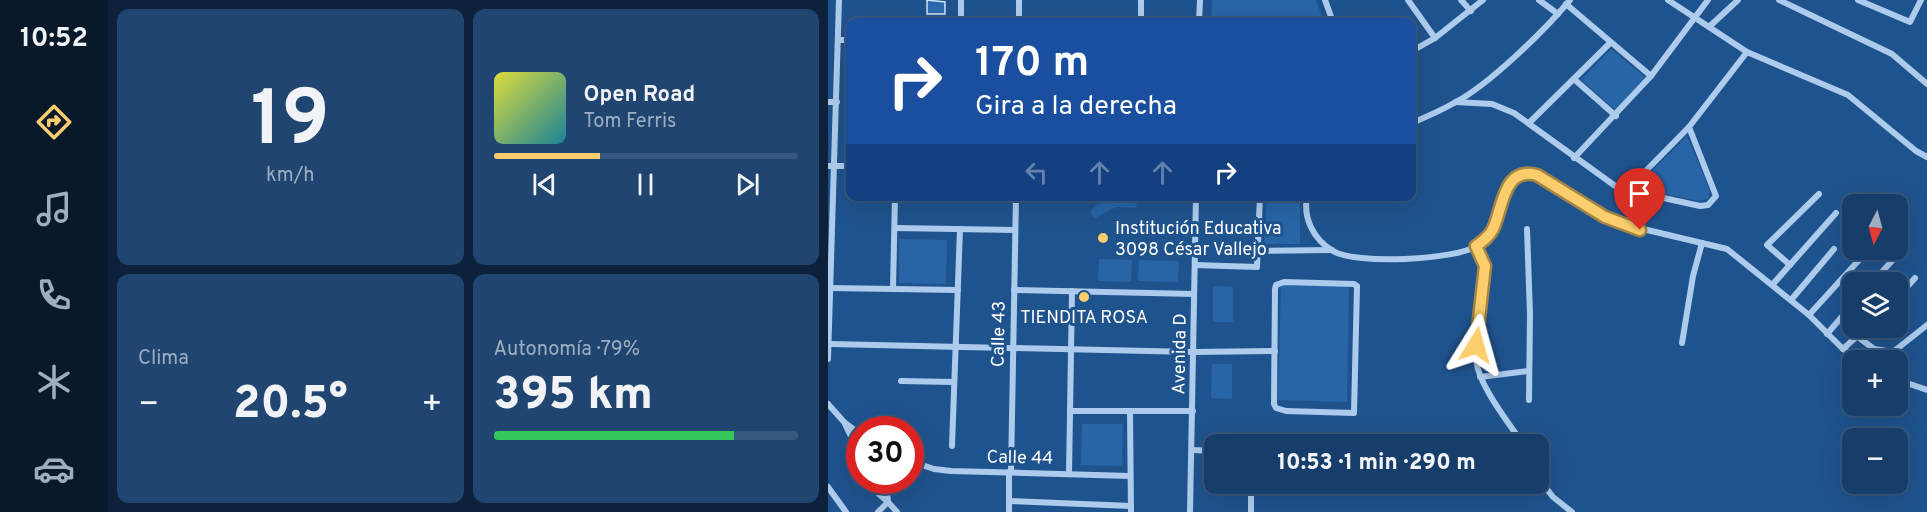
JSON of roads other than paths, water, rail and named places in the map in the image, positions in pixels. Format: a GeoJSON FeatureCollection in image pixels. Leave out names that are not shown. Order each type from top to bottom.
{"type":"FeatureCollection","features":[{"type":"Feature","properties":{"kind":"street"},"geometry":{"type":"LineString","coordinates":[[828,359],[836,166],[839,0]]}},
{"type":"Feature","properties":{"kind":"street"},"geometry":{"type":"LineString","coordinates":[[961,0],[961,18]]}},
{"type":"Feature","properties":{"kind":"street"},"geometry":{"type":"LineString","coordinates":[[1019,0],[1019,18]]}},
{"type":"Feature","properties":{"kind":"street"},"geometry":{"type":"LineString","coordinates":[[1141,0],[1141,18]]}},
{"type":"Feature","properties":{"kind":"street"},"geometry":{"type":"LineString","coordinates":[[1199,18],[1200,0]]}},
{"type":"Feature","properties":{"kind":"street"},"geometry":{"type":"LineString","coordinates":[[1325,0],[1332,18]]}},
{"type":"Feature","properties":{"kind":"street"},"geometry":{"type":"LineString","coordinates":[[1408,0],[1435,38]]}},
{"type":"Feature","properties":{"kind":"street"},"geometry":{"type":"LineString","coordinates":[[1461,0],[1471,11]]}},
{"type":"Feature","properties":{"kind":"street"},"geometry":{"type":"LineString","coordinates":[[1416,49],[1435,38],[1483,0]]}},
{"type":"Feature","properties":{"kind":"street"},"geometry":{"type":"LineString","coordinates":[[1539,0],[1558,14]]}},
{"type":"Feature","properties":{"kind":"street"},"geometry":{"type":"LineString","coordinates":[[1668,0],[1748,52],[1848,95],[1916,151],[1927,157]]}},
{"type":"Feature","properties":{"kind":"street"},"geometry":{"type":"LineString","coordinates":[[1574,158],[1616,116],[1651,76],[1696,18],[1707,0]]}},
{"type":"Feature","properties":{"kind":"street"},"geometry":{"type":"LineString","coordinates":[[1710,26],[1738,0]]}},
{"type":"Feature","properties":{"kind":"street"},"geometry":{"type":"LineString","coordinates":[[1779,0],[1892,54],[1927,84]]}},
{"type":"Feature","properties":{"kind":"street"},"geometry":{"type":"LineString","coordinates":[[1858,0],[1910,22],[1921,0]]}},
{"type":"Feature","properties":{"kind":"street"},"geometry":{"type":"LineString","coordinates":[[1416,121],[1456,102],[1509,61],[1568,2],[1610,43],[1651,76]]}},
{"type":"Feature","properties":{"kind":"street"},"geometry":{"type":"LineString","coordinates":[[838,40],[846,40]]}},
{"type":"Feature","properties":{"kind":"street"},"geometry":{"type":"LineString","coordinates":[[1528,123],[1575,80],[1610,43]]}},
{"type":"Feature","properties":{"kind":"street"},"geometry":{"type":"LineString","coordinates":[[1627,190],[1689,127],[1748,52]]}},
{"type":"Feature","properties":{"kind":"street"},"geometry":{"type":"LineString","coordinates":[[1575,80],[1616,116]]}},
{"type":"Feature","properties":{"kind":"street"},"geometry":{"type":"LineString","coordinates":[[828,102],[837,102]]}},
{"type":"Feature","properties":{"kind":"street"},"geometry":{"type":"LineString","coordinates":[[1456,102],[1497,106],[1528,123],[1605,180],[1627,190],[1700,206],[1714,201],[1716,196],[1689,127]]}},
{"type":"Feature","properties":{"kind":"street"},"geometry":{"type":"LineString","coordinates":[[828,166],[846,166]]}},
{"type":"Feature","properties":{"kind":"street"},"geometry":{"type":"LineString","coordinates":[[1256,251],[1332,250],[1366,257],[1418,258],[1452,254],[1476,246],[1491,232],[1507,186],[1517,175],[1528,172],[1622,224],[1727,249],[1773,284],[1844,349],[1855,338]]}},
{"type":"Feature","properties":{"kind":"street"},"geometry":{"type":"LineString","coordinates":[[1790,265],[1767,244],[1819,194]]}},
{"type":"Feature","properties":{"kind":"street"},"geometry":{"type":"LineString","coordinates":[[893,289],[895,201]]}},
{"type":"Feature","properties":{"kind":"street","name":"Calle 43"},"geometry":{"type":"LineString","coordinates":[[1009,512],[1016,201]]}},
{"type":"Feature","properties":{"kind":"street","name":"Avenida D"},"geometry":{"type":"LineString","coordinates":[[1190,512],[1193,450],[1196,201]]}},
{"type":"Feature","properties":{"kind":"street"},"geometry":{"type":"LineString","coordinates":[[1195,265],[1257,267],[1260,201]]}},
{"type":"Feature","properties":{"kind":"street"},"geometry":{"type":"LineString","coordinates":[[1307,201],[1306,217],[1322,241],[1332,250]]}},
{"type":"Feature","properties":{"kind":"street"},"geometry":{"type":"LineString","coordinates":[[1773,284],[1836,213]]}},
{"type":"Feature","properties":{"kind":"street"},"geometry":{"type":"LineString","coordinates":[[895,228],[1015,230]]}},
{"type":"Feature","properties":{"kind":"street"},"geometry":{"type":"LineString","coordinates":[[952,446],[960,229]]}},
{"type":"Feature","properties":{"kind":"street"},"geometry":{"type":"LineString","coordinates":[[1527,229],[1530,314],[1529,400]]}},
{"type":"Feature","properties":{"kind":"street"},"geometry":{"type":"LineString","coordinates":[[1682,343],[1693,276],[1702,243]]}},
{"type":"Feature","properties":{"kind":"street"},"geometry":{"type":"LineString","coordinates":[[1476,246],[1485,266],[1476,361],[1480,377],[1517,434]]}},
{"type":"Feature","properties":{"kind":"street"},"geometry":{"type":"LineString","coordinates":[[1791,300],[1834,249]]}},
{"type":"Feature","properties":{"kind":"street"},"geometry":{"type":"LineString","coordinates":[[1809,315],[1859,260]]}},
{"type":"Feature","properties":{"kind":"street"},"geometry":{"type":"LineString","coordinates":[[1882,272],[1893,260]]}},
{"type":"Feature","properties":{"kind":"street"},"geometry":{"type":"LineString","coordinates":[[1908,286],[1915,278]]}},
{"type":"Feature","properties":{"kind":"street"},"geometry":{"type":"LineString","coordinates":[[1284,282],[1354,284],[1357,286],[1354,413],[1276,408],[1274,404],[1275,351],[1276,285],[1284,282]]}},
{"type":"Feature","properties":{"kind":"street"},"geometry":{"type":"LineString","coordinates":[[830,288],[958,290]]}},
{"type":"Feature","properties":{"kind":"street"},"geometry":{"type":"LineString","coordinates":[[1014,290],[1194,294]]}},
{"type":"Feature","properties":{"kind":"street"},"geometry":{"type":"LineString","coordinates":[[1069,474],[1072,291]]}},
{"type":"Feature","properties":{"kind":"street"},"geometry":{"type":"LineString","coordinates":[[1827,334],[1842,317]]}},
{"type":"Feature","properties":{"kind":"street"},"geometry":{"type":"LineString","coordinates":[[1860,338],[1874,349],[1893,352],[1927,325]]}},
{"type":"Feature","properties":{"kind":"street"},"geometry":{"type":"LineString","coordinates":[[830,344],[1193,352],[1275,351]]}},
{"type":"Feature","properties":{"kind":"street"},"geometry":{"type":"LineString","coordinates":[[1480,377],[1528,371]]}},
{"type":"Feature","properties":{"kind":"street"},"geometry":{"type":"LineString","coordinates":[[902,381],[954,382]]}},
{"type":"Feature","properties":{"kind":"street"},"geometry":{"type":"LineString","coordinates":[[1908,383],[1927,390]]}},
{"type":"Feature","properties":{"kind":"street"},"geometry":{"type":"LineString","coordinates":[[828,404],[845,423]]}},
{"type":"Feature","properties":{"kind":"street"},"geometry":{"type":"LineString","coordinates":[[1070,411],[1193,411]]}},
{"type":"Feature","properties":{"kind":"street"},"geometry":{"type":"LineString","coordinates":[[1009,501],[1131,509],[1130,412]]}},
{"type":"Feature","properties":{"kind":"street"},"geometry":{"type":"LineString","coordinates":[[1193,450],[1204,450]]}},
{"type":"Feature","properties":{"kind":"street","name":"Calle 44"},"geometry":{"type":"LineString","coordinates":[[924,465],[934,469],[1130,476]]}},
{"type":"Feature","properties":{"kind":"street"},"geometry":{"type":"LineString","coordinates":[[828,487],[846,512]]}},
{"type":"Feature","properties":{"kind":"street"},"geometry":{"type":"LineString","coordinates":[[1549,492],[1572,512]]}},
{"type":"Feature","properties":{"kind":"street"},"geometry":{"type":"LineString","coordinates":[[878,494],[897,512]]}},
{"type":"Feature","properties":{"kind":"street"},"geometry":{"type":"LineString","coordinates":[[887,494],[888,502]]}},
{"type":"Feature","properties":{"kind":"street"},"geometry":{"type":"LineString","coordinates":[[1251,494],[1251,512]]}},
{"type":"Feature","properties":{"kind":"street"},"geometry":{"type":"LineString","coordinates":[[878,512],[888,502]]}},
{"type":"Feature","properties":{"kind":"place","name":"Institución Educativa 3098 César Vallejo"},"geometry":{"type":"Point","coordinates":[1103,238]}},
{"type":"Feature","properties":{"kind":"place","name":"TIENDITA ROSA"},"geometry":{"type":"Point","coordinates":[1084,297]}}]}
